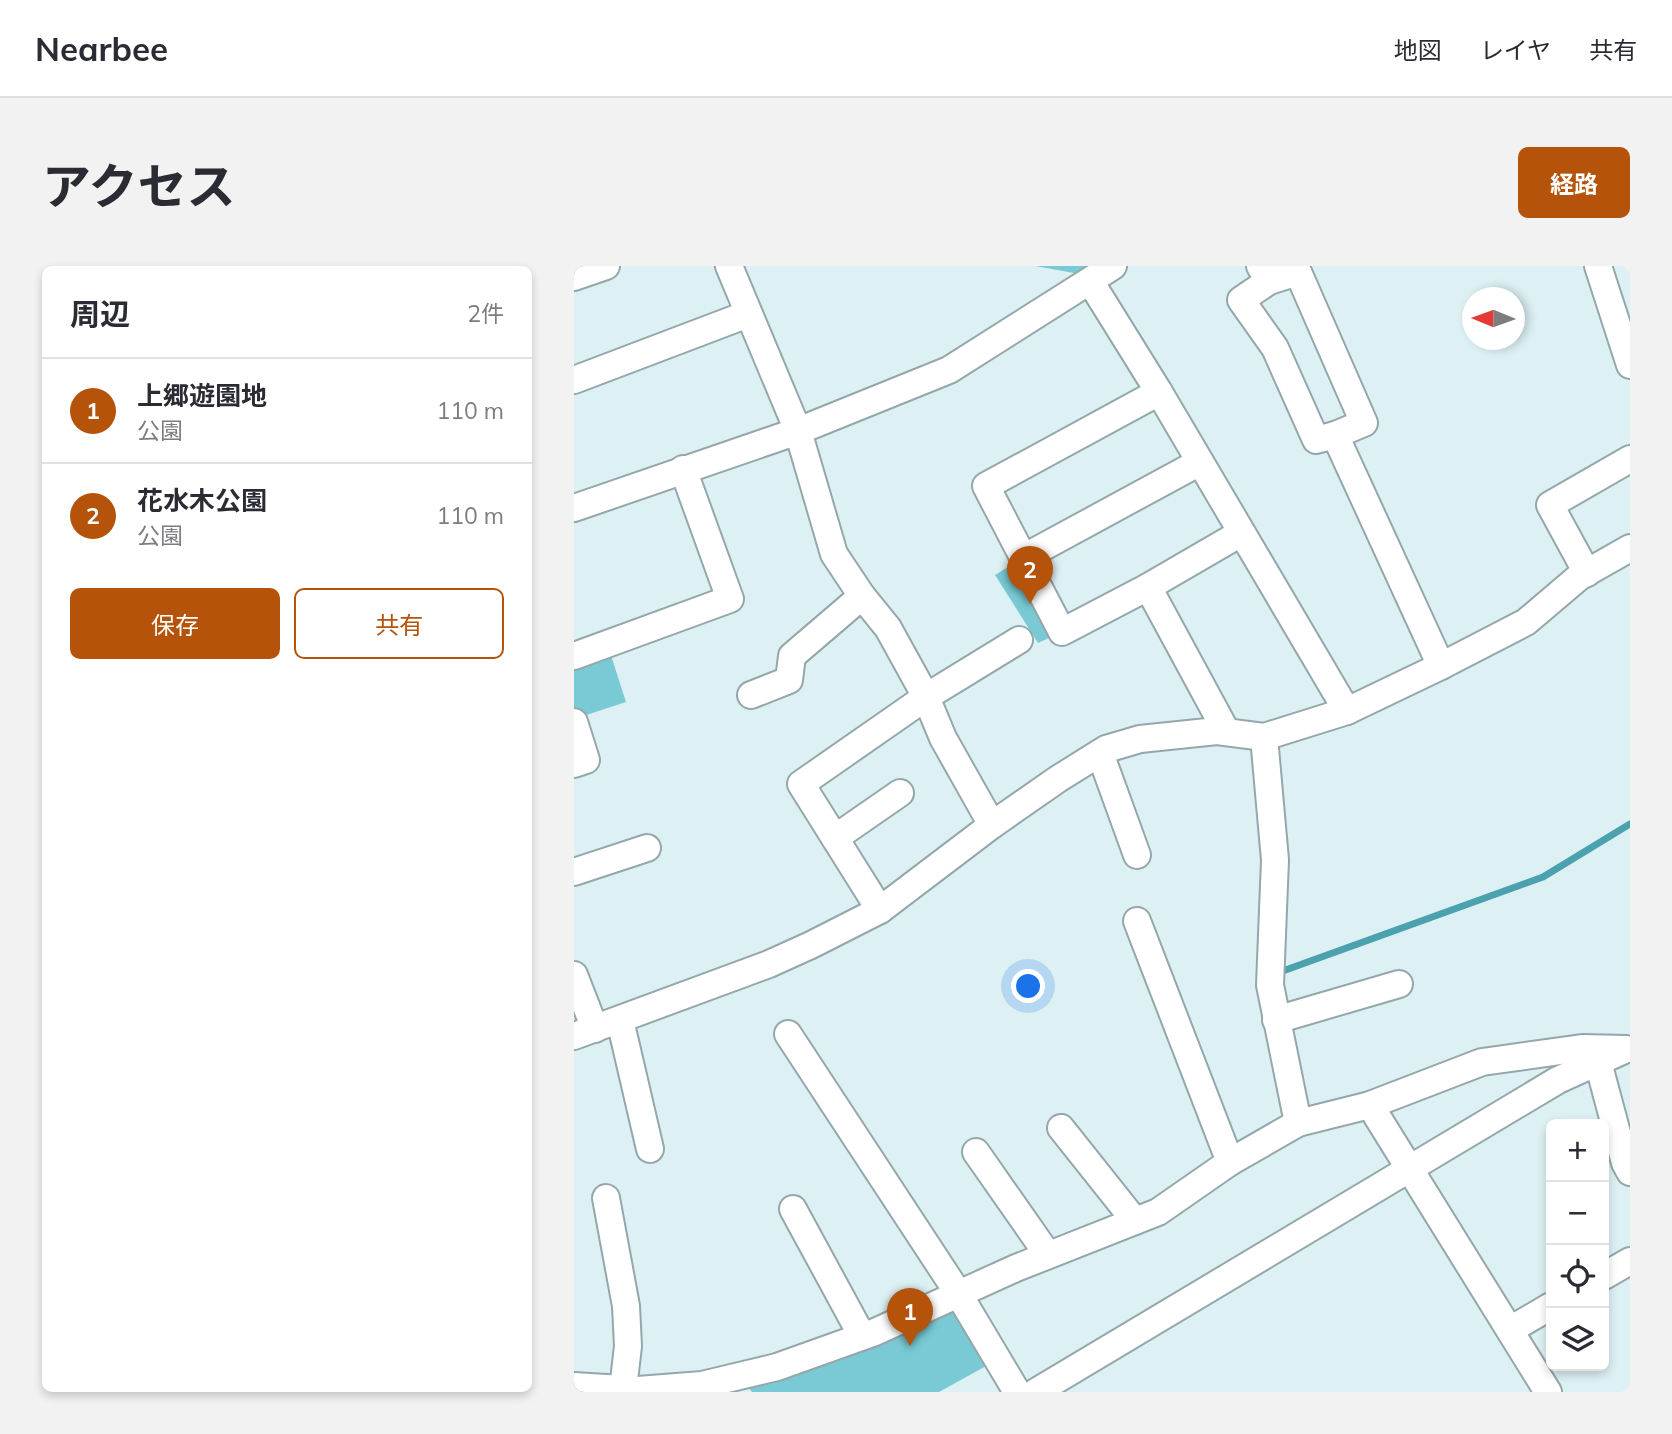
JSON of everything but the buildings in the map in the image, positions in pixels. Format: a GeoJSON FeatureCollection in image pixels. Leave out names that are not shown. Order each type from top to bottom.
{"type":"FeatureCollection","features":[{"type":"Feature","properties":{"kind":"street"},"geometry":{"type":"LineString","coordinates":[[574,277],[606,266]]}},
{"type":"Feature","properties":{"kind":"street"},"geometry":{"type":"LineString","coordinates":[[729,266],[798,431],[834,554],[862,596],[888,628],[926,697],[943,738],[992,825]]}},
{"type":"Feature","properties":{"kind":"street"},"geometry":{"type":"LineString","coordinates":[[574,508],[798,431],[949,370],[1113,266]]}},
{"type":"Feature","properties":{"kind":"street"},"geometry":{"type":"LineString","coordinates":[[1598,266],[1630,365]]}},
{"type":"Feature","properties":{"kind":"street"},"geometry":{"type":"LineString","coordinates":[[1297,272],[1364,423],[1335,435],[1317,440],[1275,348],[1241,300],[1265,273],[1297,272]]}},
{"type":"Feature","properties":{"kind":"street"},"geometry":{"type":"LineString","coordinates":[[1090,281],[1159,392],[1347,710]]}},
{"type":"Feature","properties":{"kind":"street"},"geometry":{"type":"LineString","coordinates":[[574,380],[748,314]]}},
{"type":"Feature","properties":{"kind":"street"},"geometry":{"type":"LineString","coordinates":[[1159,392],[986,486],[1062,632],[1148,587],[1241,533]]}},
{"type":"Feature","properties":{"kind":"street"},"geometry":{"type":"LineString","coordinates":[[1335,435],[1441,666]]}},
{"type":"Feature","properties":{"kind":"street"},"geometry":{"type":"LineString","coordinates":[[1587,573],[1550,505],[1630,459]]}},
{"type":"Feature","properties":{"kind":"street"},"geometry":{"type":"LineString","coordinates":[[1023,558],[1200,462]]}},
{"type":"Feature","properties":{"kind":"street"},"geometry":{"type":"LineString","coordinates":[[574,656],[730,599],[683,469]]}},
{"type":"Feature","properties":{"kind":"street"},"geometry":{"type":"LineString","coordinates":[[574,975],[584,1032],[769,964],[880,909],[992,825],[1100,753],[1140,739],[1226,731],[1264,737],[1347,710],[1526,622],[1587,573],[1630,548]]}},
{"type":"Feature","properties":{"kind":"street"},"geometry":{"type":"LineString","coordinates":[[1148,587],[1226,731]]}},
{"type":"Feature","properties":{"kind":"street"},"geometry":{"type":"LineString","coordinates":[[751,695],[789,680],[792,656],[862,596]]}},
{"type":"Feature","properties":{"kind":"street"},"geometry":{"type":"LineString","coordinates":[[880,909],[801,783],[926,697],[1019,640]]}},
{"type":"Feature","properties":{"kind":"street"},"geometry":{"type":"LineString","coordinates":[[574,722],[586,760],[574,764]]}},
{"type":"Feature","properties":{"kind":"street"},"geometry":{"type":"LineString","coordinates":[[1264,737],[1275,860],[1270,985],[1298,1123]]}},
{"type":"Feature","properties":{"kind":"street"},"geometry":{"type":"LineString","coordinates":[[1100,753],[1137,855]]}},
{"type":"Feature","properties":{"kind":"street"},"geometry":{"type":"LineString","coordinates":[[835,838],[900,793]]}},
{"type":"Feature","properties":{"kind":"street"},"geometry":{"type":"LineString","coordinates":[[574,873],[647,848]]}},
{"type":"Feature","properties":{"kind":"street"},"geometry":{"type":"LineString","coordinates":[[1138,921],[1230,1162]]}},
{"type":"Feature","properties":{"kind":"street"},"geometry":{"type":"LineString","coordinates":[[1276,1020],[1399,984]]}},
{"type":"Feature","properties":{"kind":"street"},"geometry":{"type":"LineString","coordinates":[[620,1020],[650,1149]]}},
{"type":"Feature","properties":{"kind":"street"},"geometry":{"type":"LineString","coordinates":[[788,1034],[958,1293],[1017,1392]]}},
{"type":"Feature","properties":{"kind":"street"},"geometry":{"type":"LineString","coordinates":[[574,1386],[623,1389],[744,1384],[777,1367],[862,1336],[1048,1255],[1158,1212],[1230,1162],[1298,1123],[1370,1105],[1482,1062],[1582,1048],[1628,1049]]}},
{"type":"Feature","properties":{"kind":"street"},"geometry":{"type":"LineString","coordinates":[[1036,1392],[1558,1080],[1628,1049]]}},
{"type":"Feature","properties":{"kind":"street"},"geometry":{"type":"LineString","coordinates":[[1598,1062],[1625,1163],[1630,1172]]}},
{"type":"Feature","properties":{"kind":"street"},"geometry":{"type":"LineString","coordinates":[[1370,1105],[1548,1392]]}},
{"type":"Feature","properties":{"kind":"street"},"geometry":{"type":"LineString","coordinates":[[1061,1128],[1135,1221]]}},
{"type":"Feature","properties":{"kind":"street"},"geometry":{"type":"LineString","coordinates":[[976,1152],[1048,1255]]}},
{"type":"Feature","properties":{"kind":"street"},"geometry":{"type":"LineString","coordinates":[[606,1198],[626,1306],[628,1346],[623,1389]]}},
{"type":"Feature","properties":{"kind":"street"},"geometry":{"type":"LineString","coordinates":[[793,1209],[862,1336]]}},
{"type":"Feature","properties":{"kind":"street"},"geometry":{"type":"LineString","coordinates":[[1609,1273],[1630,1261]]}},
{"type":"Feature","properties":{"kind":"street"},"geometry":{"type":"LineString","coordinates":[[1510,1330],[1548,1308]]}},
{"type":"Feature","properties":{"kind":"shaded area"},"geometry":{"type":"Polygon","coordinates":[[[1035,266],[1098,266],[1085,275],[1035,266]]]}},
{"type":"Feature","properties":{"kind":"shaded area"},"geometry":{"type":"Polygon","coordinates":[[[1023,558],[1062,632],[1038,643],[995,575],[1023,558]]]}},
{"type":"Feature","properties":{"kind":"shaded area"},"geometry":{"type":"Polygon","coordinates":[[[607,643],[626,702],[574,719],[574,654],[607,643]]]}},
{"type":"Feature","properties":{"kind":"shaded area"},"geometry":{"type":"Polygon","coordinates":[[[958,1293],[997,1360],[939,1392],[752,1392],[739,1376],[958,1293]]]}},
{"type":"Feature","properties":{"kind":"waterway"},"geometry":{"type":"LineString","coordinates":[[1280,972],[1543,877],[1630,824]]}},
{"type":"Feature","properties":{"kind":"place","name":"花水木公園"},"geometry":{"type":"Point","coordinates":[1030,604]}},
{"type":"Feature","properties":{"kind":"place","name":"上郷遊園地"},"geometry":{"type":"Point","coordinates":[910,1346]}}]}
